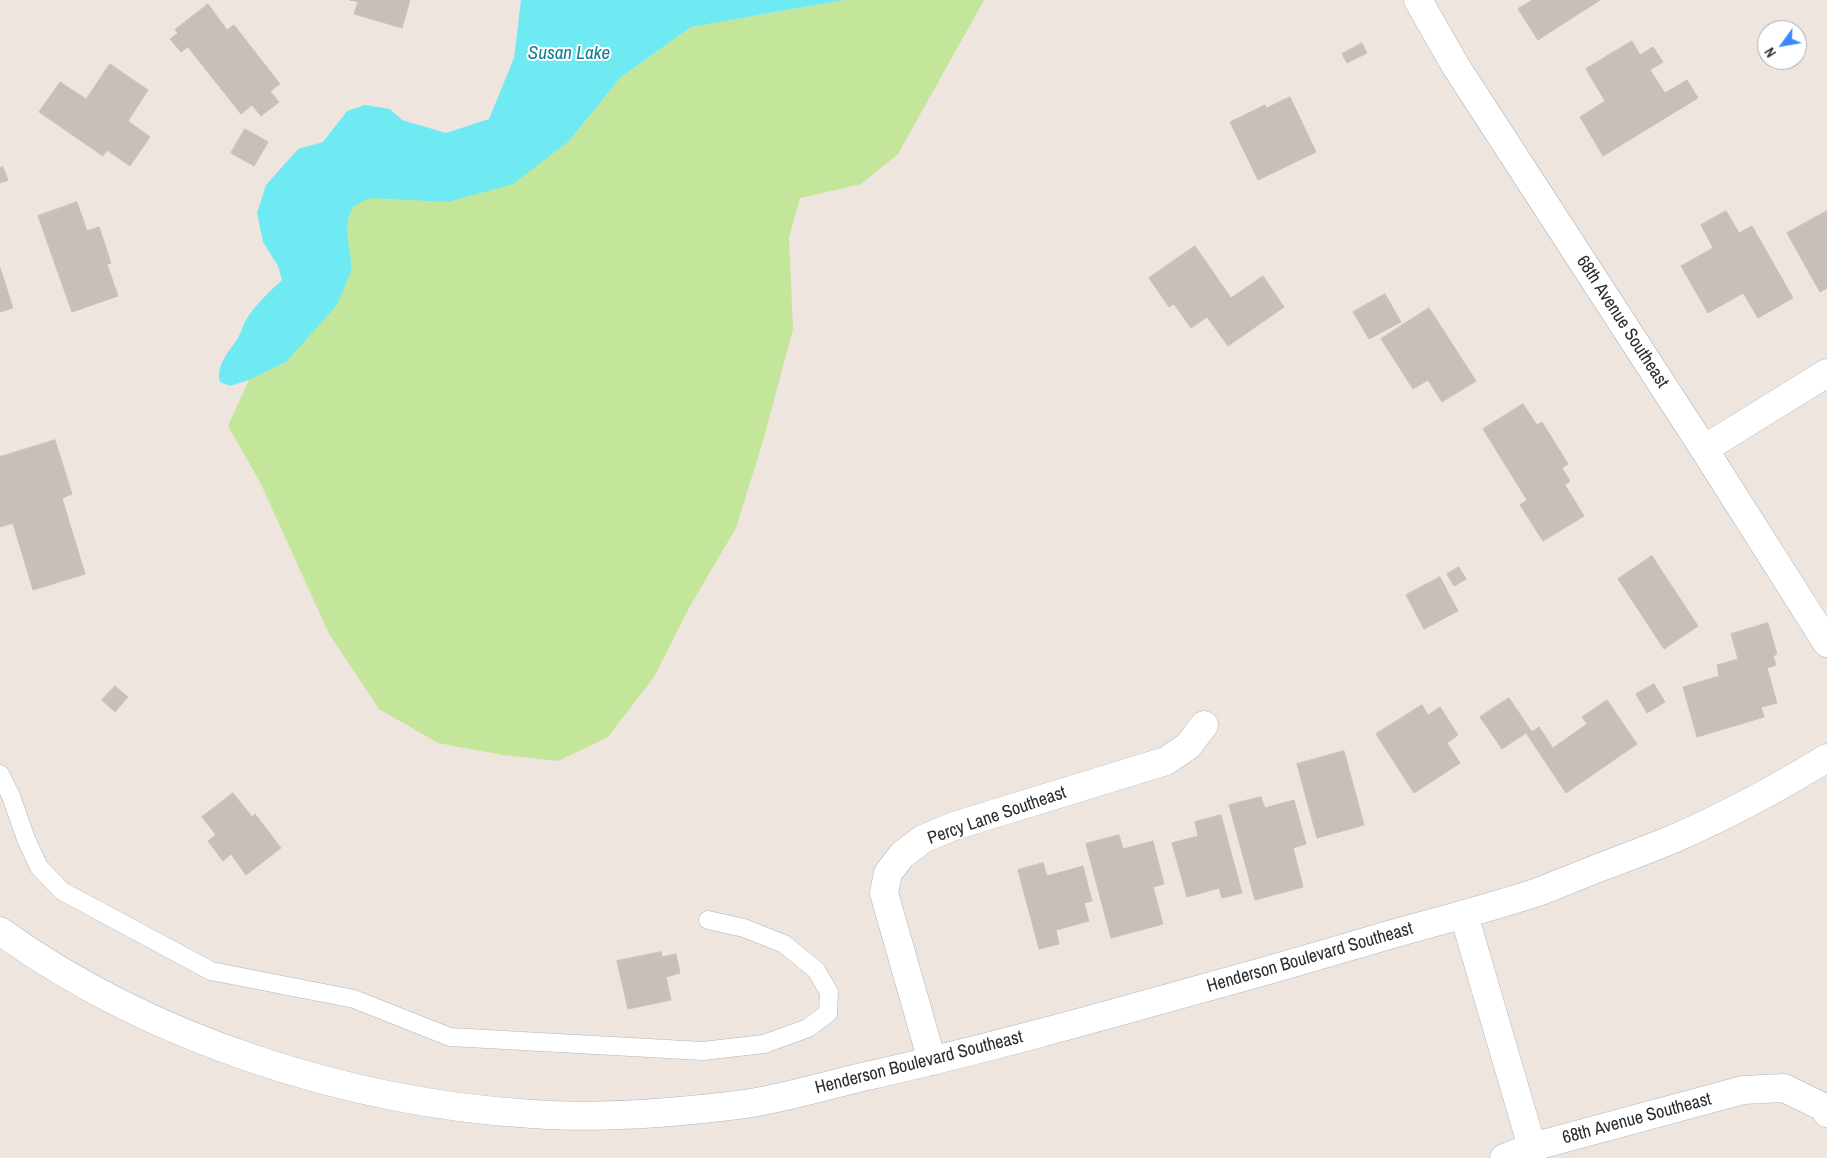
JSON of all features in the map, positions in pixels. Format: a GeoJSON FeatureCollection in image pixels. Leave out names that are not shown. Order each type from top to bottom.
{"type":"FeatureCollection","features":[{"type":"Feature","properties":{"kind":"street","name":"68th Avenue Southeast"},"geometry":{"type":"LineString","coordinates":[[1418,0],[1456,65],[1827,643]]}},
{"type":"Feature","properties":{"kind":"street"},"geometry":{"type":"LineString","coordinates":[[1704,449],[1827,373]]}},
{"type":"Feature","properties":{"kind":"street","name":"Percy Lane Southeast"},"geometry":{"type":"LineString","coordinates":[[932,1061],[884,893],[888,873],[902,855],[923,839],[954,826],[1166,761],[1188,746],[1204,725]]}},
{"type":"Feature","properties":{"kind":"street","name":"Henderson Boulevard Southeast"},"geometry":{"type":"LineString","coordinates":[[0,931],[71,977],[132,1009],[196,1038],[262,1061],[329,1081],[398,1097],[467,1108],[545,1115],[608,1115],[679,1111],[749,1103],[932,1061],[1241,978],[1464,915],[1537,892],[1674,838],[1738,807],[1827,758]]}},
{"type":"Feature","properties":{"kind":"street"},"geometry":{"type":"LineString","coordinates":[[1464,915],[1532,1147]]}},
{"type":"Feature","properties":{"kind":"street","name":"68th Avenue Southeast"},"geometry":{"type":"LineString","coordinates":[[1504,1158],[1532,1147],[1743,1090],[1784,1088],[1823,1107],[1827,1113]]}},
{"type":"Feature","properties":{"kind":"lane"},"geometry":{"type":"LineString","coordinates":[[0,774],[12,796],[26,839],[39,867],[62,891],[211,971],[354,998],[450,1037],[702,1051],[764,1044],[808,1028],[828,1013],[829,992],[816,970],[784,944],[744,928],[708,920]]}},
{"type":"Feature","properties":{"kind":"green space"},"geometry":{"type":"Polygon","coordinates":[[[844,0],[984,0],[898,154],[861,184],[800,198],[789,238],[793,329],[763,441],[736,528],[690,606],[654,677],[608,737],[558,761],[503,755],[438,743],[379,709],[329,634],[260,482],[228,426],[249,380],[286,362],[352,269],[347,228],[350,212],[354,206],[365,200],[569,141],[621,77],[691,27],[844,0]]]}},
{"type":"Feature","properties":{"kind":"water","name":"Susan Lake"},"geometry":{"type":"Polygon","coordinates":[[[521,0],[844,0],[691,27],[621,77],[569,141],[513,184],[448,202],[372,198],[353,207],[348,219],[347,231],[352,269],[337,305],[286,362],[249,380],[230,386],[220,382],[221,365],[238,338],[246,320],[268,293],[282,280],[278,266],[263,242],[257,213],[266,185],[298,149],[323,142],[347,111],[365,105],[390,109],[402,120],[446,133],[489,119],[514,58],[521,0]]]}},
{"type":"Feature","properties":{"kind":"building"},"geometry":{"type":"Polygon","coordinates":[[[350,0],[410,0],[402,28],[354,14],[358,2],[350,0]]]}},
{"type":"Feature","properties":{"kind":"building"},"geometry":{"type":"Polygon","coordinates":[[[1533,0],[1600,0],[1538,40],[1518,9],[1533,0]]]}},
{"type":"Feature","properties":{"kind":"building"},"geometry":{"type":"Polygon","coordinates":[[[208,4],[227,30],[234,25],[280,84],[270,91],[279,102],[261,116],[252,105],[241,114],[188,47],[181,52],[170,39],[178,33],[175,30],[208,4]]]}},
{"type":"Feature","properties":{"kind":"building"},"geometry":{"type":"Polygon","coordinates":[[[1632,41],[1640,55],[1653,47],[1663,62],[1650,70],[1665,93],[1687,80],[1698,98],[1603,156],[1580,117],[1605,101],[1586,69],[1632,41]]]}},
{"type":"Feature","properties":{"kind":"building"},"geometry":{"type":"Polygon","coordinates":[[[1362,43],[1367,53],[1347,63],[1342,54],[1362,43]]]}},
{"type":"Feature","properties":{"kind":"building"},"geometry":{"type":"Polygon","coordinates":[[[110,64],[148,90],[128,121],[150,137],[130,166],[107,150],[103,156],[39,112],[60,82],[86,99],[110,64]]]}},
{"type":"Feature","properties":{"kind":"building"},"geometry":{"type":"Polygon","coordinates":[[[1290,97],[1316,152],[1258,180],[1230,122],[1265,105],[1266,108],[1290,97]]]}},
{"type":"Feature","properties":{"kind":"building"},"geometry":{"type":"Polygon","coordinates":[[[245,129],[268,142],[254,166],[231,153],[245,129]]]}},
{"type":"Feature","properties":{"kind":"building"},"geometry":{"type":"Polygon","coordinates":[[[3,167],[8,180],[0,183],[0,168],[3,167]]]}},
{"type":"Feature","properties":{"kind":"building"},"geometry":{"type":"Polygon","coordinates":[[[77,202],[87,231],[99,227],[111,263],[107,264],[118,296],[72,312],[38,216],[77,202]]]}},
{"type":"Feature","properties":{"kind":"building"},"geometry":{"type":"Polygon","coordinates":[[[1726,211],[1739,233],[1752,226],[1793,298],[1758,318],[1743,293],[1708,313],[1681,266],[1713,248],[1701,225],[1726,211]]]}},
{"type":"Feature","properties":{"kind":"building"},"geometry":{"type":"Polygon","coordinates":[[[1827,211],[1827,288],[1820,292],[1787,233],[1827,211]]]}},
{"type":"Feature","properties":{"kind":"building"},"geometry":{"type":"Polygon","coordinates":[[[1195,246],[1231,298],[1263,276],[1284,307],[1228,346],[1207,317],[1191,328],[1174,304],[1169,307],[1149,278],[1195,246]]]}},
{"type":"Feature","properties":{"kind":"building"},"geometry":{"type":"Polygon","coordinates":[[[0,268],[13,308],[0,312],[0,268]]]}},
{"type":"Feature","properties":{"kind":"building"},"geometry":{"type":"Polygon","coordinates":[[[1385,294],[1401,322],[1369,339],[1353,312],[1385,294]]]}},
{"type":"Feature","properties":{"kind":"building"},"geometry":{"type":"Polygon","coordinates":[[[1429,308],[1476,381],[1442,402],[1428,380],[1413,389],[1381,339],[1429,308]]]}},
{"type":"Feature","properties":{"kind":"building"},"geometry":{"type":"Polygon","coordinates":[[[1523,404],[1537,425],[1542,422],[1568,464],[1562,468],[1570,481],[1565,485],[1584,516],[1543,541],[1520,505],[1527,500],[1483,429],[1523,404]]]}},
{"type":"Feature","properties":{"kind":"building"},"geometry":{"type":"Polygon","coordinates":[[[55,440],[72,494],[62,498],[85,574],[33,590],[13,523],[0,527],[0,457],[55,440]]]}},
{"type":"Feature","properties":{"kind":"building"},"geometry":{"type":"Polygon","coordinates":[[[1652,556],[1698,626],[1664,649],[1618,579],[1652,556]]]}},
{"type":"Feature","properties":{"kind":"building"},"geometry":{"type":"Polygon","coordinates":[[[1459,567],[1466,579],[1454,586],[1447,574],[1459,567]]]}},
{"type":"Feature","properties":{"kind":"building"},"geometry":{"type":"Polygon","coordinates":[[[1440,577],[1458,611],[1424,629],[1406,595],[1440,577]]]}},
{"type":"Feature","properties":{"kind":"building"},"geometry":{"type":"Polygon","coordinates":[[[1768,623],[1777,654],[1773,656],[1776,665],[1767,668],[1777,703],[1761,707],[1764,717],[1697,737],[1683,687],[1719,676],[1717,665],[1738,659],[1731,634],[1768,623]]]}},
{"type":"Feature","properties":{"kind":"building"},"geometry":{"type":"Polygon","coordinates":[[[1654,684],[1665,702],[1647,713],[1636,694],[1654,684]]]}},
{"type":"Feature","properties":{"kind":"building"},"geometry":{"type":"Polygon","coordinates":[[[115,686],[128,697],[115,712],[102,700],[115,686]]]}},
{"type":"Feature","properties":{"kind":"building"},"geometry":{"type":"Polygon","coordinates":[[[1509,698],[1532,732],[1539,727],[1553,748],[1587,724],[1582,717],[1607,700],[1637,744],[1566,793],[1526,733],[1502,749],[1480,717],[1509,698]]]}},
{"type":"Feature","properties":{"kind":"building"},"geometry":{"type":"Polygon","coordinates":[[[1422,705],[1428,715],[1440,707],[1458,735],[1447,743],[1460,763],[1414,793],[1376,734],[1422,705]]]}},
{"type":"Feature","properties":{"kind":"building"},"geometry":{"type":"Polygon","coordinates":[[[1344,751],[1364,825],[1317,838],[1297,764],[1344,751]]]}},
{"type":"Feature","properties":{"kind":"building"},"geometry":{"type":"Polygon","coordinates":[[[233,793],[252,817],[255,814],[281,848],[246,875],[231,854],[223,861],[208,841],[216,835],[202,817],[233,793]]]}},
{"type":"Feature","properties":{"kind":"building"},"geometry":{"type":"Polygon","coordinates":[[[1261,797],[1265,808],[1294,800],[1306,844],[1293,848],[1303,887],[1255,900],[1229,805],[1261,797]]]}},
{"type":"Feature","properties":{"kind":"building"},"geometry":{"type":"Polygon","coordinates":[[[1221,815],[1242,893],[1222,898],[1219,888],[1187,897],[1172,843],[1198,836],[1195,822],[1221,815]]]}},
{"type":"Feature","properties":{"kind":"building"},"geometry":{"type":"Polygon","coordinates":[[[1119,835],[1123,849],[1153,841],[1164,884],[1153,887],[1163,924],[1111,938],[1086,844],[1119,835]]]}},
{"type":"Feature","properties":{"kind":"building"},"geometry":{"type":"Polygon","coordinates":[[[1043,863],[1047,876],[1083,866],[1092,901],[1084,903],[1089,921],[1056,930],[1059,944],[1039,949],[1018,870],[1043,863]]]}},
{"type":"Feature","properties":{"kind":"building"},"geometry":{"type":"Polygon","coordinates":[[[661,952],[662,957],[676,954],[680,973],[666,977],[671,1000],[628,1009],[617,961],[661,952]]]}}]}
